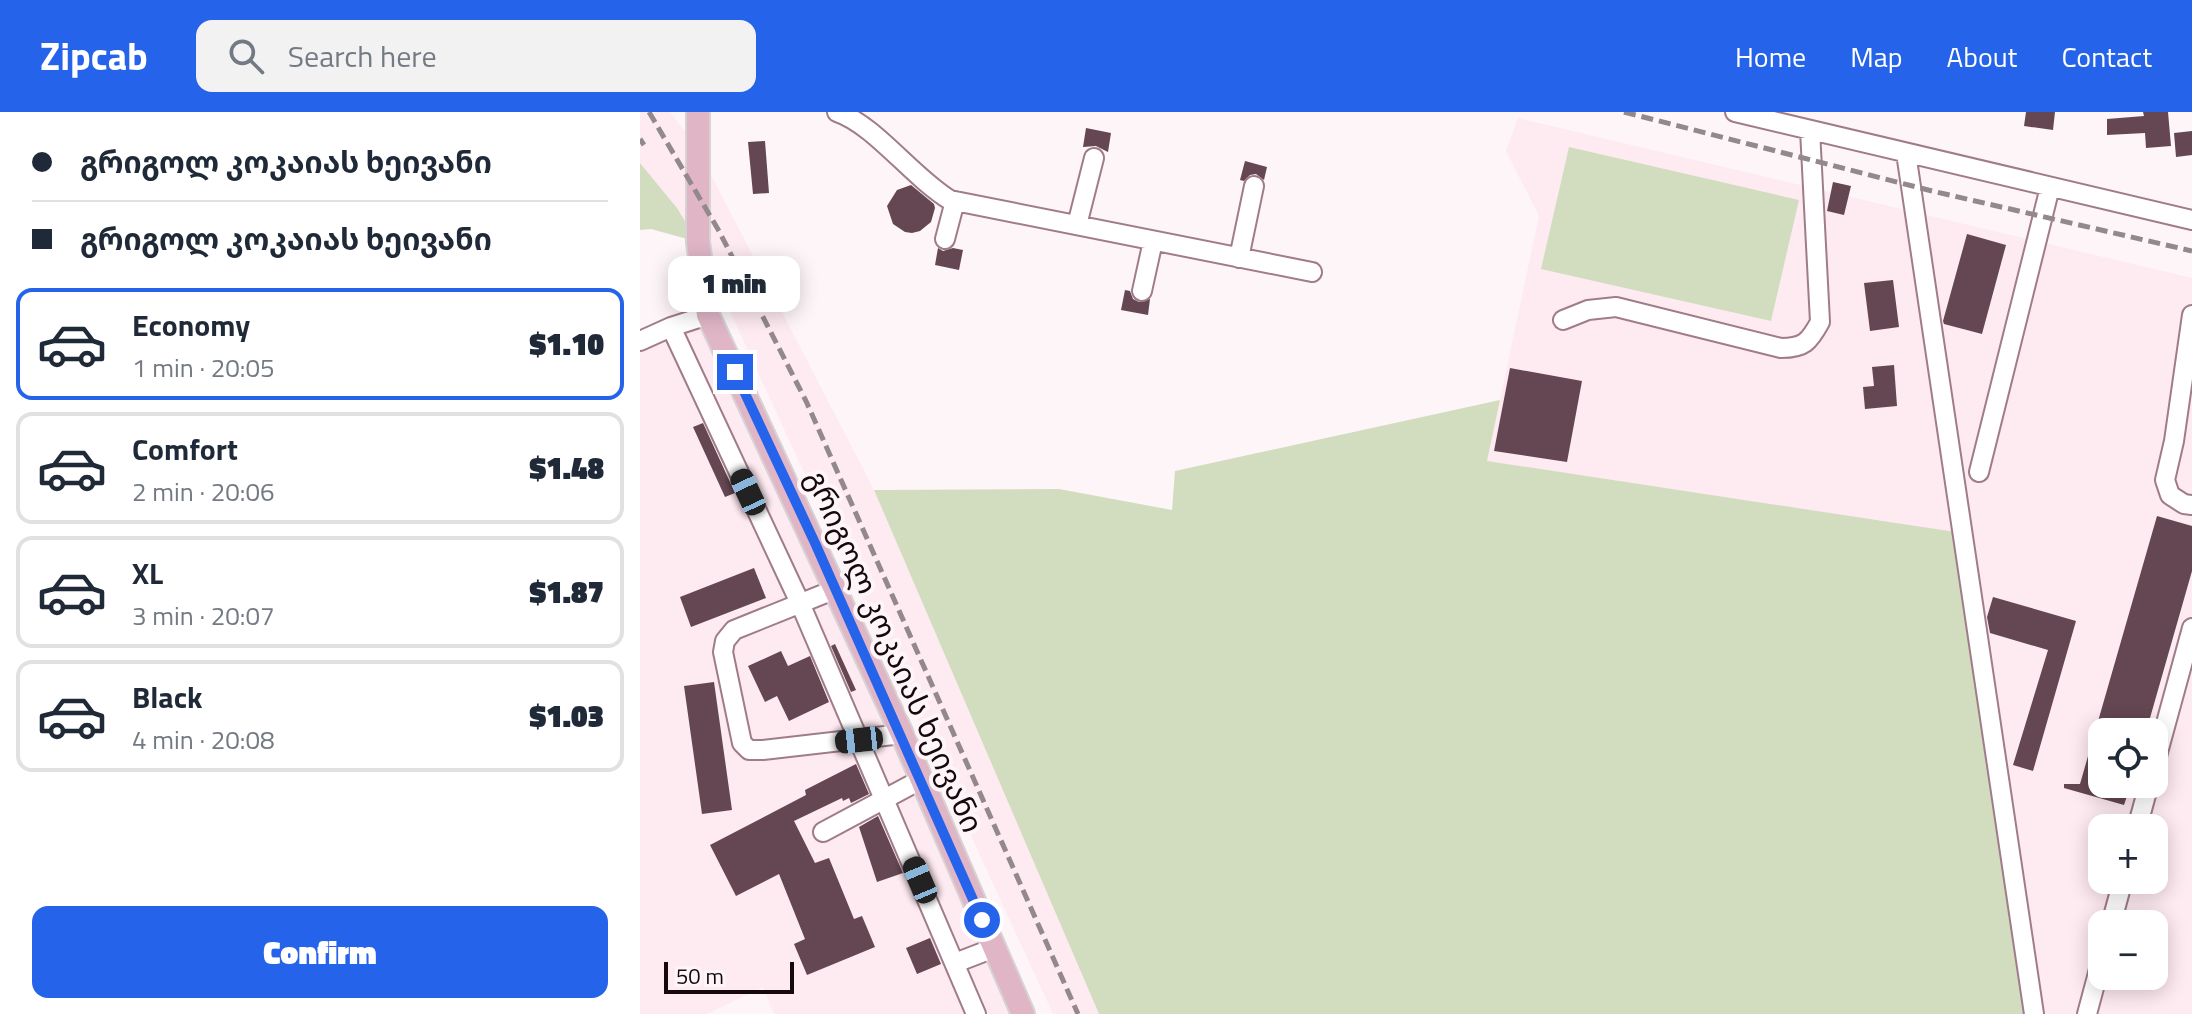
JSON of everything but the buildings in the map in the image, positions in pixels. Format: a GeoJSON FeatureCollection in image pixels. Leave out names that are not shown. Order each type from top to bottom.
{"type":"FeatureCollection","features":[{"type":"Feature","properties":{"kind":"main road","name":"გრიგოლ კოკაიას ხეივანი"},"geometry":{"type":"LineString","coordinates":[[698,112],[698,242],[708,315],[902,734],[1023,1014]]}},
{"type":"Feature","properties":{"kind":"street"},"geometry":{"type":"LineString","coordinates":[[837,112],[865,128],[929,188],[955,201],[1312,272]]}},
{"type":"Feature","properties":{"kind":"street"},"geometry":{"type":"LineString","coordinates":[[1735,112],[2192,220]]}},
{"type":"Feature","properties":{"kind":"street"},"geometry":{"type":"LineString","coordinates":[[1563,320],[1588,310],[1616,307],[1781,348],[1797,348],[1812,338],[1820,322],[1810,130]]}},
{"type":"Feature","properties":{"kind":"street"},"geometry":{"type":"LineString","coordinates":[[1906,153],[2034,1014]]}},
{"type":"Feature","properties":{"kind":"street"},"geometry":{"type":"LineString","coordinates":[[1077,225],[1094,158]]}},
{"type":"Feature","properties":{"kind":"street"},"geometry":{"type":"LineString","coordinates":[[1239,258],[1254,186]]}},
{"type":"Feature","properties":{"kind":"street"},"geometry":{"type":"LineString","coordinates":[[1979,472],[2050,187]]}},
{"type":"Feature","properties":{"kind":"street"},"geometry":{"type":"LineString","coordinates":[[945,239],[955,201]]}},
{"type":"Feature","properties":{"kind":"street"},"geometry":{"type":"LineString","coordinates":[[1142,291],[1153,241]]}},
{"type":"Feature","properties":{"kind":"street"},"geometry":{"type":"LineString","coordinates":[[640,341],[708,315]]}},
{"type":"Feature","properties":{"kind":"street"},"geometry":{"type":"LineString","coordinates":[[2192,315],[2176,429],[2165,480],[2170,495],[2184,504],[2192,505]]}},
{"type":"Feature","properties":{"kind":"street"},"geometry":{"type":"LineString","coordinates":[[671,327],[800,603],[976,1014]]}},
{"type":"Feature","properties":{"kind":"street"},"geometry":{"type":"LineString","coordinates":[[836,589],[734,630],[725,641],[723,652],[742,743],[749,750],[763,750],[902,734]]}},
{"type":"Feature","properties":{"kind":"street"},"geometry":{"type":"LineString","coordinates":[[2167,718],[2192,628]]}},
{"type":"Feature","properties":{"kind":"street"},"geometry":{"type":"LineString","coordinates":[[823,832],[922,779]]}},
{"type":"Feature","properties":{"kind":"street"},"geometry":{"type":"LineString","coordinates":[[955,963],[994,948]]}},
{"type":"Feature","properties":{"kind":"street"},"geometry":{"type":"LineString","coordinates":[[2087,1014],[2093,990]]}},
{"type":"Feature","properties":{"kind":"shaded area"},"geometry":{"type":"Polygon","coordinates":[[[640,112],[670,112],[697,148],[874,490],[1099,1014],[1053,1014],[698,242],[677,208],[640,163],[640,112]]]}},
{"type":"Feature","properties":{"kind":"shaded area"},"geometry":{"type":"Polygon","coordinates":[[[1518,118],[2192,278],[2192,1014],[2034,1014],[1487,461],[1539,216],[1506,151],[1518,118]]]}},
{"type":"Feature","properties":{"kind":"shaded area"},"geometry":{"type":"Polygon","coordinates":[[[708,315],[1023,1014],[774,1014],[763,987],[707,1014],[640,1014],[640,341],[708,315]]]}},
{"type":"Feature","properties":{"kind":"green space"},"geometry":{"type":"Polygon","coordinates":[[[1569,147],[1799,200],[1771,321],[1541,269],[1569,147]]]}},
{"type":"Feature","properties":{"kind":"green space"},"geometry":{"type":"Polygon","coordinates":[[[640,163],[677,208],[698,242],[651,229],[640,230],[640,163]]]}},
{"type":"Feature","properties":{"kind":"green space"},"geometry":{"type":"Polygon","coordinates":[[[1500,400],[1487,461],[1962,533],[2034,1014],[1099,1014],[874,490],[1059,489],[1172,510],[1175,471],[1500,400]]]}},
{"type":"Feature","properties":{"kind":"railway"},"geometry":{"type":"LineString","coordinates":[[649,112],[719,231],[806,401],[1078,1014]]}},
{"type":"Feature","properties":{"kind":"railway"},"geometry":{"type":"LineString","coordinates":[[1624,112],[1932,191],[2192,251]]}},
{"type":"Feature","properties":{"kind":"railway"},"geometry":{"type":"LineString","coordinates":[[640,139],[644,145]]}},
{"type":"Feature","properties":{"kind":"route"},"geometry":{"type":"LineString","coordinates":[[735,372],[922,779],[982,920]]}}]}
